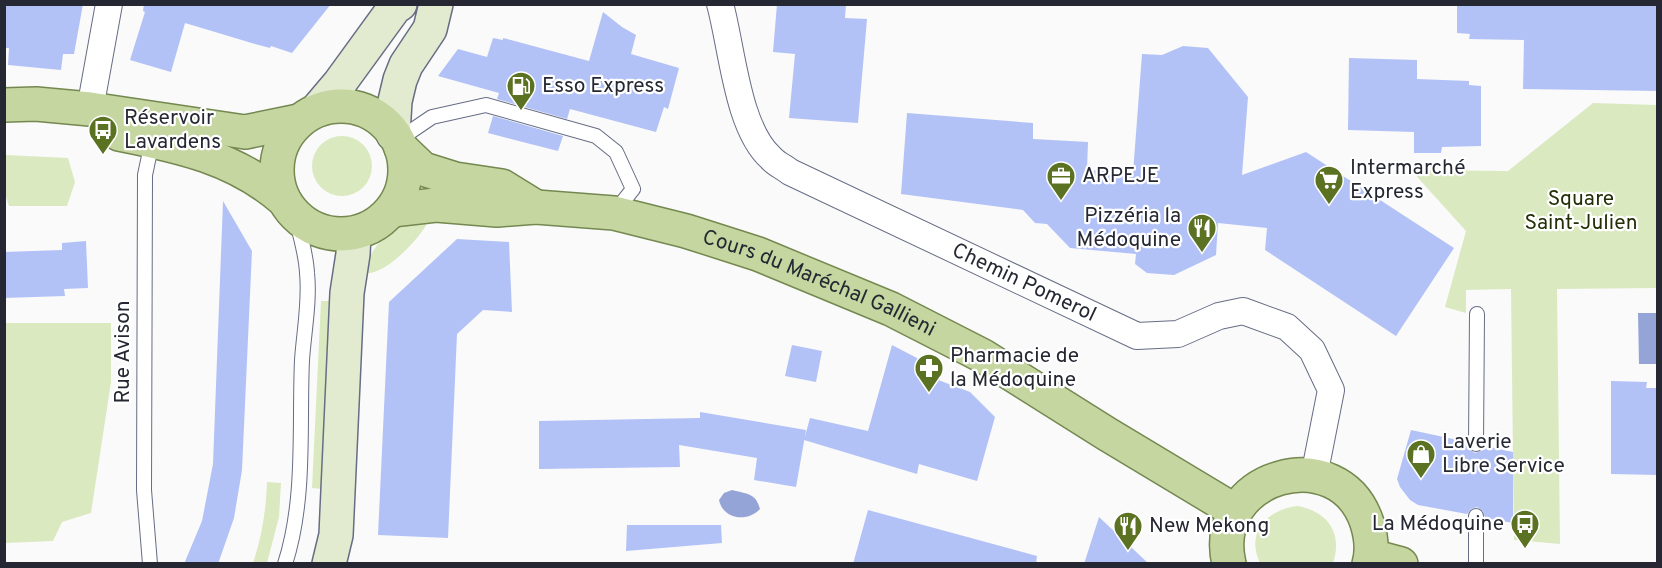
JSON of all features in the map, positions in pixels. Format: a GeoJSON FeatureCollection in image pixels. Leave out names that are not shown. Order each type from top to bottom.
{"type":"FeatureCollection","features":[{"type":"Feature","properties":{"kind":"main road"},"geometry":{"type":"LineString","coordinates":[[4,105],[36,104],[90,110],[245,132],[308,116],[334,106],[351,107],[367,112],[382,121],[397,140],[405,169],[402,191],[392,210],[370,229],[354,234],[323,232],[308,226],[267,185],[234,165],[155,141],[109,132],[4,118]]}},
{"type":"Feature","properties":{"kind":"main road"},"geometry":{"type":"LineString","coordinates":[[290,208],[277,180],[278,158],[285,138],[308,116]]}},
{"type":"Feature","properties":{"kind":"main road","name":"Cours du Maréchal Gallieni"},"geometry":{"type":"LineString","coordinates":[[397,140],[423,169],[455,179],[502,186],[536,207]]}},
{"type":"Feature","properties":{"kind":"main road","name":"Cours du Maréchal Gallieni"},"geometry":{"type":"LineString","coordinates":[[392,210],[436,205],[498,210],[536,207],[614,213],[686,231],[758,254],[891,309],[991,361],[1107,435],[1235,511]]}},
{"type":"Feature","properties":{"kind":"main road"},"geometry":{"type":"LineString","coordinates":[[1229,564],[1226,552],[1228,531],[1235,511],[1250,493],[1269,480],[1291,474],[1314,476],[1334,484],[1352,497],[1364,514],[1380,561]]}},
{"type":"Feature","properties":{"kind":"street"},"geometry":{"type":"LineString","coordinates":[[90,110],[109,4]]}},
{"type":"Feature","properties":{"kind":"street"},"geometry":{"type":"LineString","coordinates":[[308,116],[339,84],[395,7],[400,4]]}},
{"type":"Feature","properties":{"kind":"street"},"geometry":{"type":"LineString","coordinates":[[397,140],[394,101],[400,80],[406,65],[430,28],[436,4]]}},
{"type":"Feature","properties":{"kind":"street","name":"Chemin Pomerol"},"geometry":{"type":"LineString","coordinates":[[720,4],[741,100],[754,137],[770,158],[790,172],[1137,336],[1178,334],[1219,316],[1243,311],[1287,327],[1312,350],[1330,390],[1314,476]]}},
{"type":"Feature","properties":{"kind":"street"},"geometry":{"type":"LineString","coordinates":[[329,564],[336,535],[347,293],[354,234]]}},
{"type":"Feature","properties":{"kind":"lane"},"geometry":{"type":"LineString","coordinates":[[397,140],[432,117],[486,105],[596,136],[616,152],[633,189],[614,213]]}},
{"type":"Feature","properties":{"kind":"lane","name":"Rue Avison"},"geometry":{"type":"LineString","coordinates":[[150,564],[144,490],[145,175],[148,156],[155,141]]}},
{"type":"Feature","properties":{"kind":"lane"},"geometry":{"type":"LineString","coordinates":[[285,564],[294,527],[297,497],[308,276],[305,253],[290,208]]}},
{"type":"Feature","properties":{"kind":"lane"},"geometry":{"type":"LineString","coordinates":[[1476,444],[1477,314]]}},
{"type":"Feature","properties":{"kind":"lane"},"geometry":{"type":"LineString","coordinates":[[1476,516],[1476,564]]}},
{"type":"Feature","properties":{"kind":"green space","name":"Square Saint-Julien"},"geometry":{"type":"Polygon","coordinates":[[[1593,103],[1657,105],[1657,288],[1557,289],[1560,544],[1514,540],[1511,289],[1466,290],[1466,313],[1445,307],[1466,231],[1411,170],[1508,171],[1593,103]]]}},
{"type":"Feature","properties":{"kind":"green space"},"geometry":{"type":"Polygon","coordinates":[[[336,136],[348,136],[359,141],[367,149],[372,166],[370,178],[359,191],[348,196],[336,196],[325,191],[317,183],[312,172],[312,160],[317,149],[325,141],[336,136]]]}},
{"type":"Feature","properties":{"kind":"green space"},"geometry":{"type":"Polygon","coordinates":[[[5,155],[68,158],[75,182],[67,206],[9,206],[5,194],[5,155]]]}},
{"type":"Feature","properties":{"kind":"green space"},"geometry":{"type":"Polygon","coordinates":[[[428,221],[411,245],[393,262],[375,272],[367,273],[364,270],[375,248],[387,234],[409,222],[428,221]]]}},
{"type":"Feature","properties":{"kind":"green space"},"geometry":{"type":"Polygon","coordinates":[[[321,301],[331,301],[322,489],[312,488],[321,301]]]}},
{"type":"Feature","properties":{"kind":"green space"},"geometry":{"type":"Polygon","coordinates":[[[5,323],[111,323],[111,382],[91,513],[62,522],[53,541],[5,543],[5,323]]]}},
{"type":"Feature","properties":{"kind":"green space"},"geometry":{"type":"Polygon","coordinates":[[[267,482],[281,483],[279,517],[267,563],[253,563],[263,523],[267,482]]]}},
{"type":"Feature","properties":{"kind":"green space"},"geometry":{"type":"Polygon","coordinates":[[[1298,506],[1318,513],[1331,526],[1336,542],[1333,563],[1260,563],[1255,541],[1262,524],[1277,512],[1298,506]]]}},
{"type":"Feature","properties":{"kind":"water"},"geometry":{"type":"Polygon","coordinates":[[[1638,313],[1657,313],[1657,364],[1639,364],[1638,313]]]}},
{"type":"Feature","properties":{"kind":"water"},"geometry":{"type":"Polygon","coordinates":[[[732,490],[753,497],[760,509],[749,516],[730,515],[721,506],[719,500],[724,493],[732,490]]]}},
{"type":"Feature","properties":{"kind":"building"},"geometry":{"type":"Polygon","coordinates":[[[4,4],[83,4],[74,54],[63,54],[61,70],[8,65],[9,48],[4,48],[4,4]]]}},
{"type":"Feature","properties":{"kind":"building"},"geometry":{"type":"Polygon","coordinates":[[[144,4],[331,4],[292,53],[185,23],[171,72],[130,60],[145,12],[143,11],[144,4]]]}},
{"type":"Feature","properties":{"kind":"building"},"geometry":{"type":"Polygon","coordinates":[[[777,4],[846,4],[845,18],[867,19],[858,123],[789,118],[795,54],[773,52],[777,4]]]}},
{"type":"Feature","properties":{"kind":"building"},"geometry":{"type":"Polygon","coordinates":[[[1457,4],[1658,4],[1658,91],[1523,89],[1524,40],[1469,39],[1470,34],[1457,33],[1457,4]]]}},
{"type":"Feature","properties":{"kind":"building"},"geometry":{"type":"Polygon","coordinates":[[[603,12],[636,35],[631,54],[679,68],[668,109],[664,107],[656,132],[570,109],[567,119],[497,99],[499,93],[438,76],[458,49],[487,57],[493,38],[503,40],[503,38],[589,61],[603,12]]]}},
{"type":"Feature","properties":{"kind":"building"},"geometry":{"type":"Polygon","coordinates":[[[1183,46],[1208,48],[1248,97],[1242,175],[1306,152],[1454,248],[1396,336],[1265,250],[1267,228],[1218,223],[1216,255],[1174,275],[1147,273],[1135,264],[1136,254],[1070,248],[1047,224],[1035,223],[1023,210],[901,194],[907,113],[1033,123],[1033,139],[1088,142],[1087,170],[1133,173],[1142,54],[1162,55],[1183,46]]]}},
{"type":"Feature","properties":{"kind":"building"},"geometry":{"type":"Polygon","coordinates":[[[1349,58],[1417,60],[1417,79],[1469,81],[1469,85],[1481,86],[1481,146],[1442,147],[1441,153],[1414,153],[1414,132],[1348,130],[1349,58]]]}},
{"type":"Feature","properties":{"kind":"building"},"geometry":{"type":"Polygon","coordinates":[[[493,116],[563,136],[558,151],[488,133],[493,116]]]}},
{"type":"Feature","properties":{"kind":"building"},"geometry":{"type":"Polygon","coordinates":[[[223,201],[252,251],[242,470],[234,518],[218,564],[184,564],[202,521],[213,464],[223,201]]]}},
{"type":"Feature","properties":{"kind":"building"},"geometry":{"type":"Polygon","coordinates":[[[457,239],[509,242],[512,312],[483,310],[457,334],[448,538],[378,535],[389,302],[457,239]]]}},
{"type":"Feature","properties":{"kind":"building"},"geometry":{"type":"Polygon","coordinates":[[[86,241],[88,288],[64,289],[65,296],[4,298],[4,252],[62,250],[62,243],[86,241]]]}},
{"type":"Feature","properties":{"kind":"building"},"geometry":{"type":"Polygon","coordinates":[[[792,345],[822,351],[816,382],[785,376],[792,345]]]}},
{"type":"Feature","properties":{"kind":"building"},"geometry":{"type":"Polygon","coordinates":[[[892,345],[936,368],[933,378],[970,392],[995,417],[977,481],[919,464],[917,474],[804,440],[810,418],[868,431],[892,345]]]}},
{"type":"Feature","properties":{"kind":"building"},"geometry":{"type":"Polygon","coordinates":[[[1611,381],[1647,382],[1646,388],[1658,388],[1658,475],[1611,474],[1611,381]]]}},
{"type":"Feature","properties":{"kind":"building"},"geometry":{"type":"Polygon","coordinates":[[[700,412],[806,430],[796,487],[754,480],[757,458],[679,445],[680,467],[539,469],[539,421],[700,418],[700,412]]]}},
{"type":"Feature","properties":{"kind":"building"},"geometry":{"type":"Polygon","coordinates":[[[1411,430],[1467,442],[1469,449],[1475,453],[1481,451],[1485,446],[1513,452],[1513,523],[1485,518],[1483,511],[1477,507],[1471,509],[1467,514],[1418,505],[1410,500],[1397,479],[1411,430]]]}},
{"type":"Feature","properties":{"kind":"building"},"geometry":{"type":"Polygon","coordinates":[[[868,510],[1037,556],[1036,564],[853,564],[868,510]]]}},
{"type":"Feature","properties":{"kind":"building"},"geometry":{"type":"Polygon","coordinates":[[[1099,517],[1149,564],[1084,564],[1099,517]]]}},
{"type":"Feature","properties":{"kind":"building"},"geometry":{"type":"Polygon","coordinates":[[[627,525],[721,525],[722,543],[626,551],[627,525]]]}},
{"type":"Feature","properties":{"kind":"place","name":"Esso Express"},"geometry":{"type":"Point","coordinates":[521,112]}},
{"type":"Feature","properties":{"kind":"place","name":"Réservoir Lavardens"},"geometry":{"type":"Point","coordinates":[103,156]}},
{"type":"Feature","properties":{"kind":"place","name":"ARPEJE"},"geometry":{"type":"Point","coordinates":[1061,202]}},
{"type":"Feature","properties":{"kind":"place","name":"Intermarché Express"},"geometry":{"type":"Point","coordinates":[1329,206]}},
{"type":"Feature","properties":{"kind":"place","name":"Pizzéria la Médoquine"},"geometry":{"type":"Point","coordinates":[1202,254]}},
{"type":"Feature","properties":{"kind":"place","name":"Pharmacie de la Médoquine"},"geometry":{"type":"Point","coordinates":[929,394]}},
{"type":"Feature","properties":{"kind":"place","name":"Laverie Libre Service"},"geometry":{"type":"Point","coordinates":[1421,480]}},
{"type":"Feature","properties":{"kind":"place","name":"La Médoquine"},"geometry":{"type":"Point","coordinates":[1525,550]}},
{"type":"Feature","properties":{"kind":"place","name":"New Mekong"},"geometry":{"type":"Point","coordinates":[1128,552]}}]}
